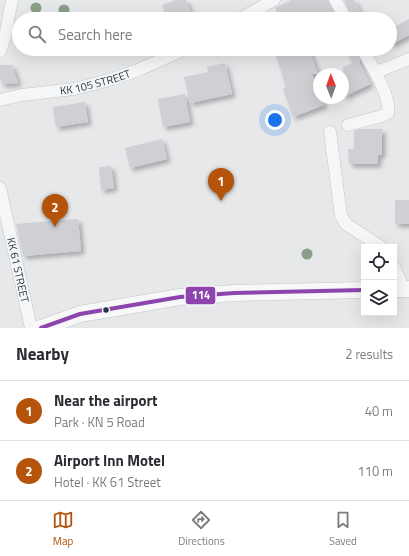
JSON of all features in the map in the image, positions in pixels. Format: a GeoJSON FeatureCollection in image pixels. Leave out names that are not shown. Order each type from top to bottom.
{"type":"FeatureCollection","features":[{"type":"Feature","properties":{"kind":"main road"},"geometry":{"type":"LineString","coordinates":[[42,328],[80,314],[180,297],[234,293],[361,290]]}},
{"type":"Feature","properties":{"kind":"street"},"geometry":{"type":"LineString","coordinates":[[0,51],[5,37],[12,0]]}},
{"type":"Feature","properties":{"kind":"street"},"geometry":{"type":"LineString","coordinates":[[250,12],[262,3],[274,0]]}},
{"type":"Feature","properties":{"kind":"street"},"geometry":{"type":"LineString","coordinates":[[335,0],[342,12]]}},
{"type":"Feature","properties":{"kind":"street","name":"KK 105 STREET"},"geometry":{"type":"LineString","coordinates":[[0,100],[22,95],[74,89],[113,79],[169,56]]}},
{"type":"Feature","properties":{"kind":"street"},"geometry":{"type":"LineString","coordinates":[[348,125],[388,113],[389,106],[376,72],[366,56]]}},
{"type":"Feature","properties":{"kind":"street"},"geometry":{"type":"LineString","coordinates":[[376,72],[409,59]]}},
{"type":"Feature","properties":{"kind":"street"},"geometry":{"type":"LineString","coordinates":[[330,132],[341,216],[346,224],[376,244]]}},
{"type":"Feature","properties":{"kind":"street","name":"KK 61 STREET"},"geometry":{"type":"LineString","coordinates":[[0,188],[31,328]]}},
{"type":"Feature","properties":{"kind":"street"},"geometry":{"type":"LineString","coordinates":[[397,275],[402,289]]}},
{"type":"Feature","properties":{"kind":"building"},"geometry":{"type":"Polygon","coordinates":[[[176,0],[186,0],[190,12],[164,12],[162,5],[176,0]]]}},
{"type":"Feature","properties":{"kind":"building"},"geometry":{"type":"Polygon","coordinates":[[[291,0],[328,0],[334,12],[277,12],[275,8],[291,0]]]}},
{"type":"Feature","properties":{"kind":"building"},"geometry":{"type":"Polygon","coordinates":[[[344,0],[354,0],[361,12],[350,12],[344,0]]]}},
{"type":"Feature","properties":{"kind":"building"},"geometry":{"type":"Polygon","coordinates":[[[409,19],[409,35],[397,41],[397,25],[409,19]]]}},
{"type":"Feature","properties":{"kind":"building"},"geometry":{"type":"Polygon","coordinates":[[[276,56],[312,56],[316,68],[313,68],[312,74],[313,104],[324,105],[293,117],[283,89],[286,87],[276,56]]]}},
{"type":"Feature","properties":{"kind":"building"},"geometry":{"type":"Polygon","coordinates":[[[348,56],[358,56],[359,62],[370,84],[349,94],[349,68],[343,67],[352,63],[348,56]]]}},
{"type":"Feature","properties":{"kind":"building"},"geometry":{"type":"Polygon","coordinates":[[[225,63],[232,94],[190,103],[184,77],[208,72],[207,67],[225,63]]]}},
{"type":"Feature","properties":{"kind":"building"},"geometry":{"type":"Polygon","coordinates":[[[0,65],[12,65],[18,83],[2,84],[0,77],[0,65]]]}},
{"type":"Feature","properties":{"kind":"building"},"geometry":{"type":"Polygon","coordinates":[[[185,94],[190,122],[163,127],[158,99],[185,94]]]}},
{"type":"Feature","properties":{"kind":"building"},"geometry":{"type":"Polygon","coordinates":[[[85,102],[88,122],[56,127],[53,107],[85,102]]]}},
{"type":"Feature","properties":{"kind":"building"},"geometry":{"type":"Polygon","coordinates":[[[361,129],[382,129],[382,155],[378,155],[378,164],[349,164],[348,149],[354,149],[354,131],[361,129]]]}},
{"type":"Feature","properties":{"kind":"building"},"geometry":{"type":"Polygon","coordinates":[[[162,139],[167,159],[130,168],[125,148],[162,139]]]}},
{"type":"Feature","properties":{"kind":"building"},"geometry":{"type":"Polygon","coordinates":[[[111,166],[114,188],[101,190],[99,167],[111,166]]]}},
{"type":"Feature","properties":{"kind":"building"},"geometry":{"type":"Polygon","coordinates":[[[395,200],[409,200],[409,224],[395,224],[395,200]]]}},
{"type":"Feature","properties":{"kind":"building"},"geometry":{"type":"Polygon","coordinates":[[[78,219],[81,251],[23,256],[16,224],[78,219]]]}},
{"type":"Feature","properties":{"kind":"transit line","name":"114"},"geometry":{"type":"LineString","coordinates":[[41,328],[80,314],[180,297],[234,293],[361,290]]}},
{"type":"Feature","properties":{"kind":"place","name":"Near the airport"},"geometry":{"type":"Point","coordinates":[221,201]}},
{"type":"Feature","properties":{"kind":"place","name":"Airport Inn Motel"},"geometry":{"type":"Point","coordinates":[55,227]}}]}
